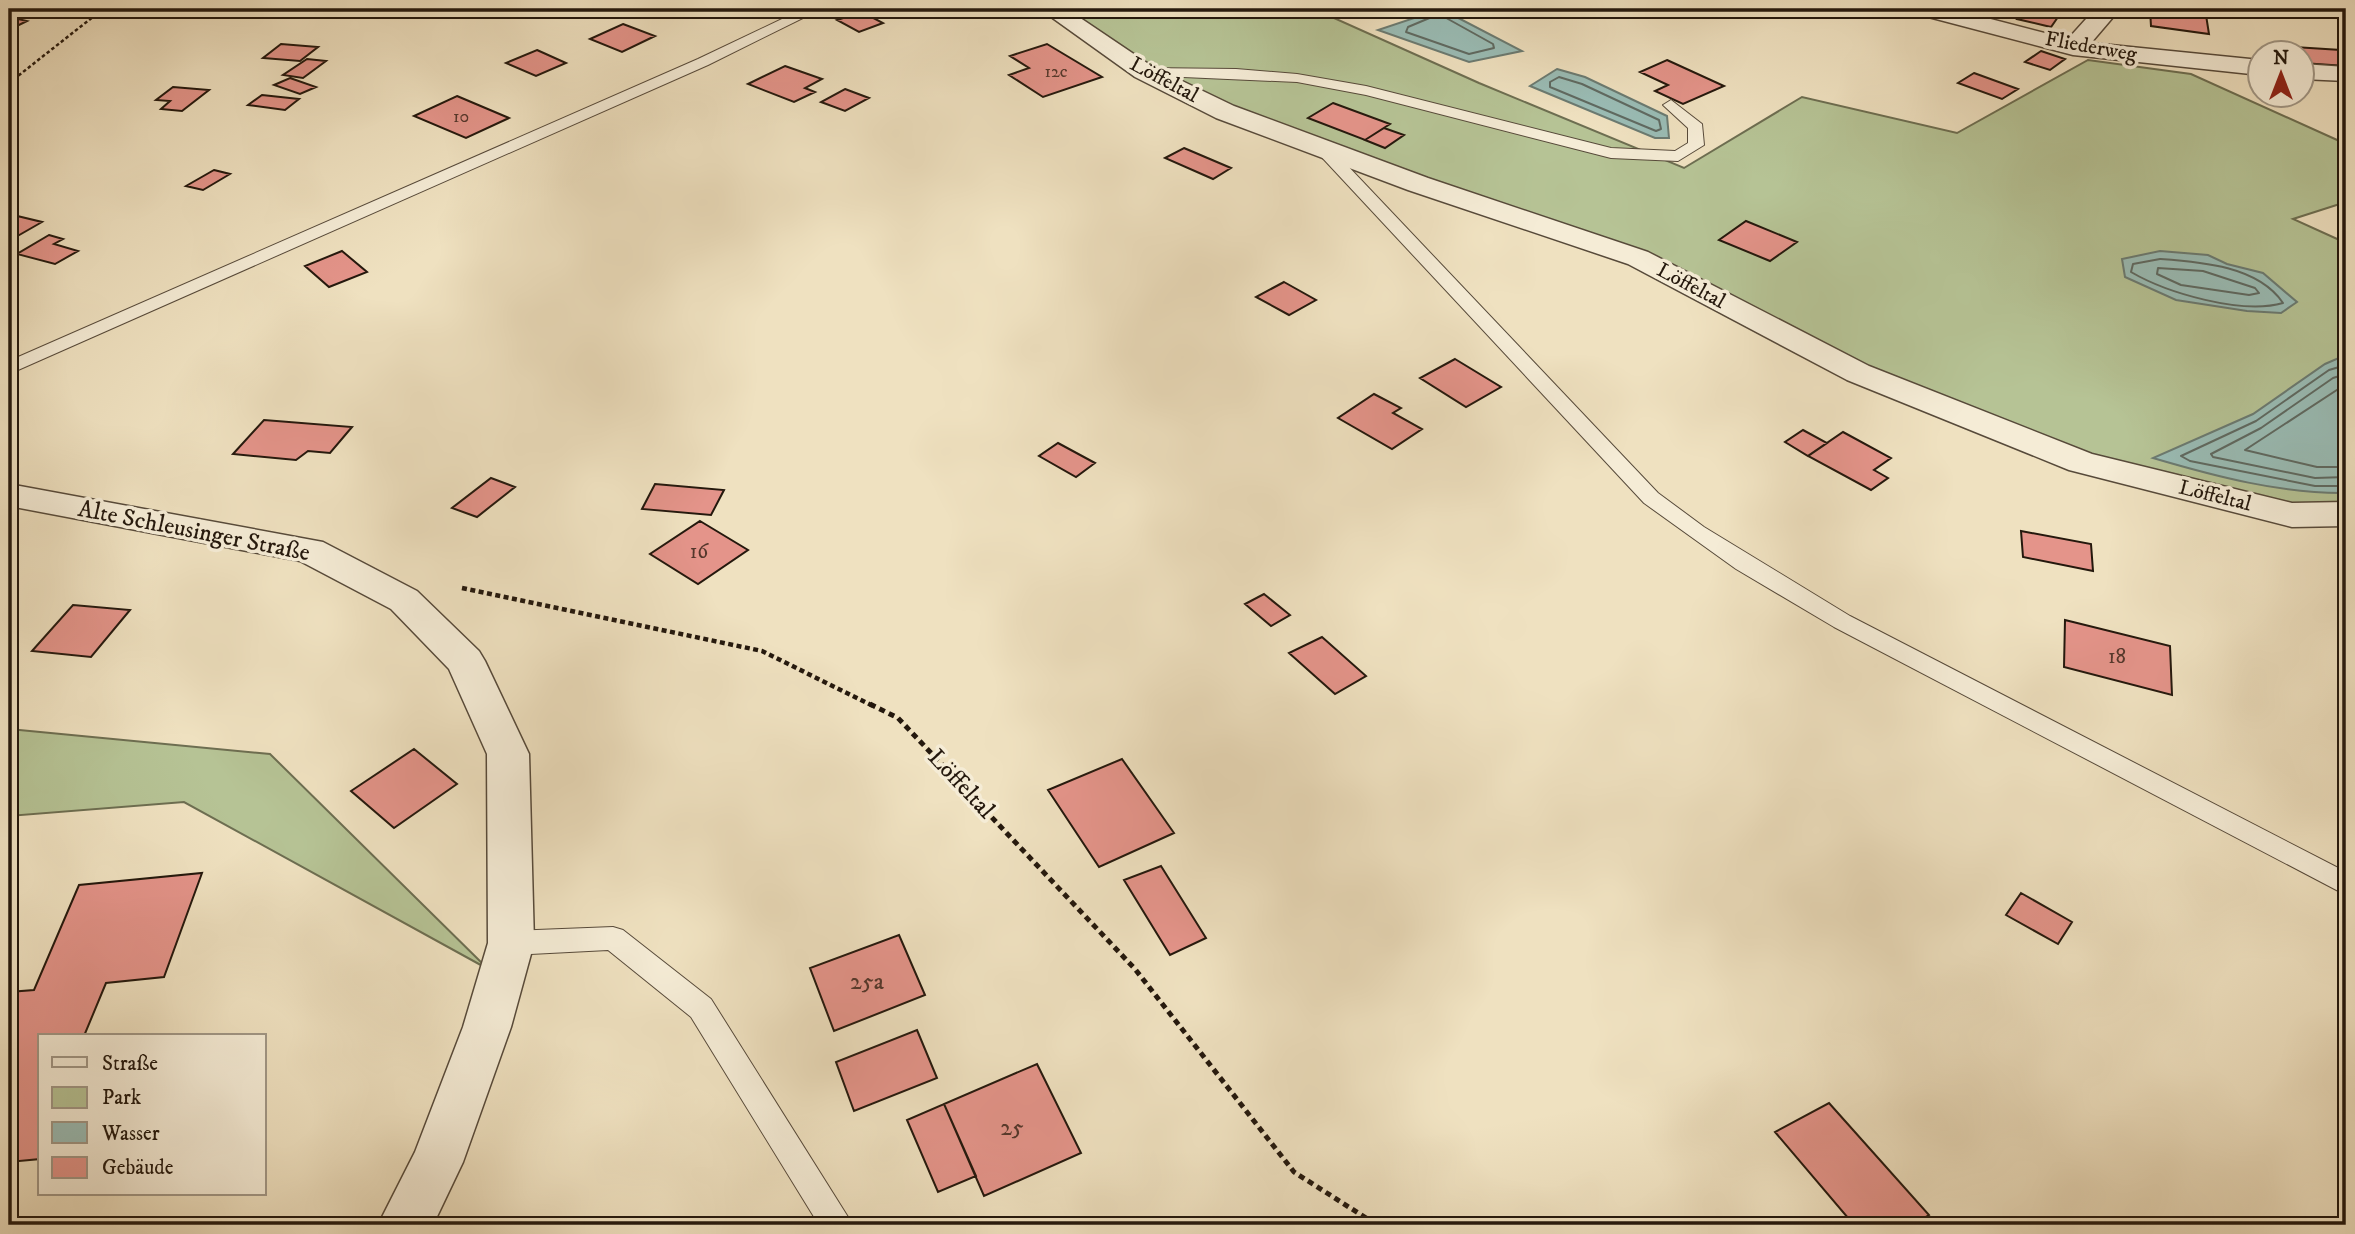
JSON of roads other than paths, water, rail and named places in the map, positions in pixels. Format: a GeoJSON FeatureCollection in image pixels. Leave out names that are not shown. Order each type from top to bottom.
{"type":"FeatureCollection","features":[{"type":"Feature","properties":{"kind":"street","name":"Löffeltal"},"geometry":{"type":"LineString","coordinates":[[1052,9],[1144,72],[1225,112],[1638,258],[1858,373],[2081,462],[2292,515],[2346,514]]}},
{"type":"Feature","properties":{"kind":"street","name":"Fliederweg"},"geometry":{"type":"LineString","coordinates":[[1925,9],[2073,48],[2246,67]]}},
{"type":"Feature","properties":{"kind":"street"},"geometry":{"type":"LineString","coordinates":[[2073,48],[2108,9]]}},
{"type":"Feature","properties":{"kind":"street"},"geometry":{"type":"LineString","coordinates":[[2316,72],[2346,74]]}},
{"type":"Feature","properties":{"kind":"street","name":"Alte Schleusinger Straße"},"geometry":{"type":"LineString","coordinates":[[9,495],[310,551],[404,600],[465,661],[508,754],[511,943],[488,1027],[442,1150],[405,1225]]}},
{"type":"Feature","properties":{"kind":"lane"},"geometry":{"type":"LineString","coordinates":[[9,368],[703,62],[814,9]]}},
{"type":"Feature","properties":{"kind":"lane"},"geometry":{"type":"LineString","coordinates":[[1144,72],[1236,73],[1297,78],[1366,91],[1611,153],[1678,156],[1696,145],[1696,127],[1671,105]]}},
{"type":"Feature","properties":{"kind":"lane"},"geometry":{"type":"LineString","coordinates":[[1321,148],[1651,498],[1712,545],[1905,656],[2162,785],[2346,884]]}},
{"type":"Feature","properties":{"kind":"lane"},"geometry":{"type":"LineString","coordinates":[[511,943],[613,937],[701,1008],[837,1225]]}},
{"type":"Feature","properties":{"kind":"water"},"geometry":{"type":"Polygon","coordinates":[[[1441,9],[1522,51],[1469,62],[1378,30],[1441,9]]]}},
{"type":"Feature","properties":{"kind":"water"},"geometry":{"type":"Polygon","coordinates":[[[1557,69],[1585,77],[1667,116],[1669,138],[1655,138],[1530,86],[1557,69]]]}},
{"type":"Feature","properties":{"kind":"water"},"geometry":{"type":"Polygon","coordinates":[[[2160,251],[2208,255],[2227,264],[2263,273],[2297,302],[2281,313],[2247,311],[2176,300],[2125,277],[2122,259],[2160,251]]]}},
{"type":"Feature","properties":{"kind":"water"},"geometry":{"type":"Polygon","coordinates":[[[2341,357],[2346,359],[2346,493],[2273,487],[2153,458],[2253,414],[2325,364],[2341,357]]]}}]}
